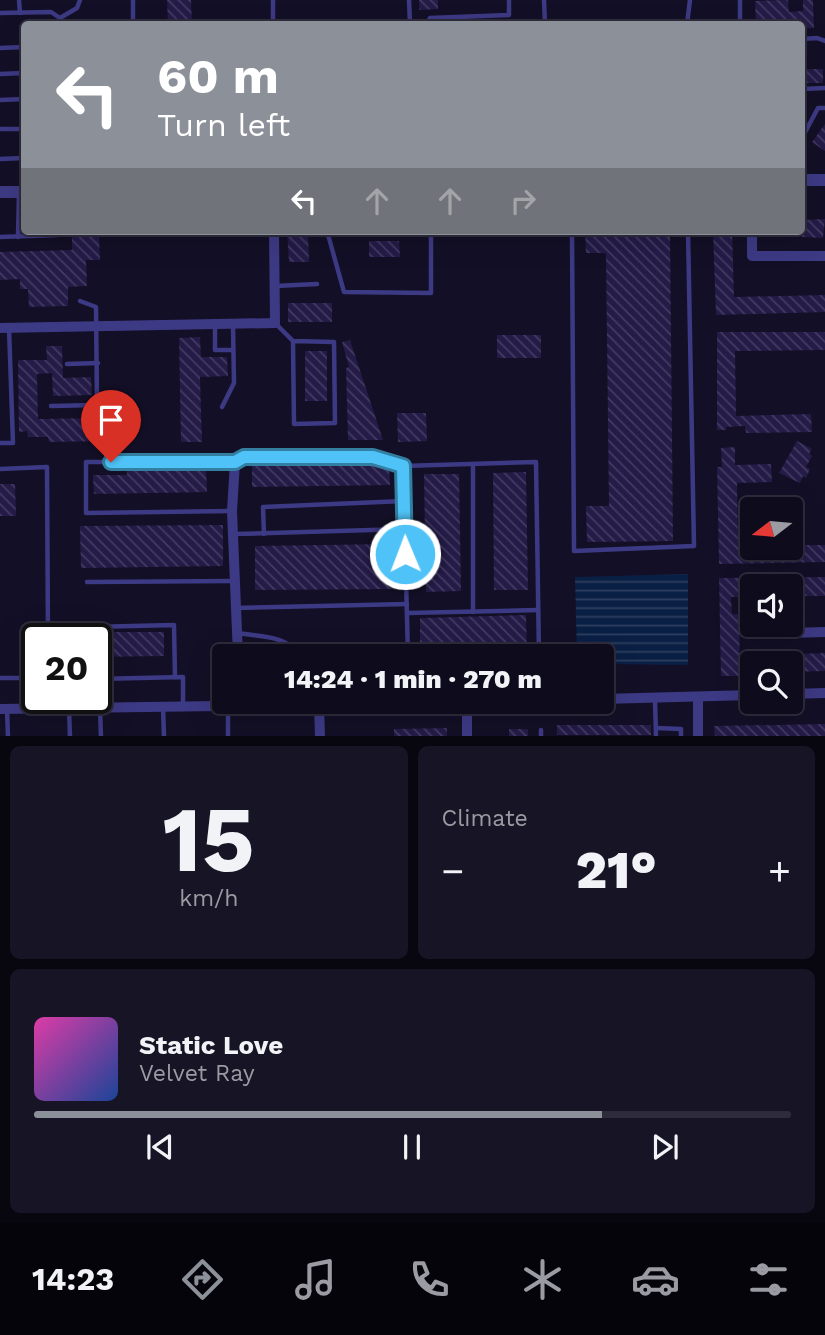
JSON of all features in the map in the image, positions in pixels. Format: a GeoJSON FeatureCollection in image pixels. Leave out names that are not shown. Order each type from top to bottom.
{"type":"FeatureCollection","features":[{"type":"Feature","properties":{"kind":"street"},"geometry":{"type":"LineString","coordinates":[[805,180],[825,180]]}},
{"type":"Feature","properties":{"kind":"street"},"geometry":{"type":"LineString","coordinates":[[0,192],[21,192]]}},
{"type":"Feature","properties":{"kind":"street"},"geometry":{"type":"LineString","coordinates":[[4,328],[275,323],[274,235]]}},
{"type":"Feature","properties":{"kind":"street"},"geometry":{"type":"LineString","coordinates":[[752,235],[752,256],[825,256]]}},
{"type":"Feature","properties":{"kind":"street"},"geometry":{"type":"LineString","coordinates":[[235,462],[232,511],[237,644]]}},
{"type":"Feature","properties":{"kind":"street"},"geometry":{"type":"LineString","coordinates":[[803,633],[825,632]]}},
{"type":"Feature","properties":{"kind":"street"},"geometry":{"type":"LineString","coordinates":[[803,694],[825,693]]}},
{"type":"Feature","properties":{"kind":"street"},"geometry":{"type":"LineString","coordinates":[[614,699],[740,695]]}},
{"type":"Feature","properties":{"kind":"street"},"geometry":{"type":"LineString","coordinates":[[698,697],[698,736]]}},
{"type":"Feature","properties":{"kind":"street"},"geometry":{"type":"LineString","coordinates":[[112,707],[212,705]]}},
{"type":"Feature","properties":{"kind":"street"},"geometry":{"type":"LineString","coordinates":[[319,714],[320,736]]}},
{"type":"Feature","properties":{"kind":"street"},"geometry":{"type":"LineString","coordinates":[[467,714],[467,736]]}},
{"type":"Feature","properties":{"kind":"lane"},"geometry":{"type":"LineString","coordinates":[[19,0],[20,13]]}},
{"type":"Feature","properties":{"kind":"lane"},"geometry":{"type":"LineString","coordinates":[[0,13],[51,12],[60,18],[77,8],[80,0]]}},
{"type":"Feature","properties":{"kind":"lane"},"geometry":{"type":"LineString","coordinates":[[133,0],[134,21]]}},
{"type":"Feature","properties":{"kind":"lane"},"geometry":{"type":"LineString","coordinates":[[273,0],[273,21]]}},
{"type":"Feature","properties":{"kind":"lane"},"geometry":{"type":"LineString","coordinates":[[409,0],[410,21]]}},
{"type":"Feature","properties":{"kind":"lane"},"geometry":{"type":"LineString","coordinates":[[428,21],[430,18],[509,15],[509,0]]}},
{"type":"Feature","properties":{"kind":"lane"},"geometry":{"type":"LineString","coordinates":[[544,0],[545,21]]}},
{"type":"Feature","properties":{"kind":"lane"},"geometry":{"type":"LineString","coordinates":[[687,21],[690,0]]}},
{"type":"Feature","properties":{"kind":"lane"},"geometry":{"type":"LineString","coordinates":[[740,0],[740,21]]}},
{"type":"Feature","properties":{"kind":"lane"},"geometry":{"type":"LineString","coordinates":[[805,39],[817,38],[825,41]]}},
{"type":"Feature","properties":{"kind":"lane"},"geometry":{"type":"LineString","coordinates":[[0,48],[21,47]]}},
{"type":"Feature","properties":{"kind":"lane"},"geometry":{"type":"LineString","coordinates":[[0,74],[21,73]]}},
{"type":"Feature","properties":{"kind":"lane"},"geometry":{"type":"LineString","coordinates":[[805,89],[825,88]]}},
{"type":"Feature","properties":{"kind":"lane"},"geometry":{"type":"LineString","coordinates":[[0,100],[21,99]]}},
{"type":"Feature","properties":{"kind":"lane"},"geometry":{"type":"LineString","coordinates":[[805,132],[818,108],[825,108]]}},
{"type":"Feature","properties":{"kind":"lane"},"geometry":{"type":"LineString","coordinates":[[0,129],[21,129]]}},
{"type":"Feature","properties":{"kind":"lane"},"geometry":{"type":"LineString","coordinates":[[0,159],[21,158]]}},
{"type":"Feature","properties":{"kind":"lane"},"geometry":{"type":"LineString","coordinates":[[18,237],[21,203]]}},
{"type":"Feature","properties":{"kind":"lane"},"geometry":{"type":"LineString","coordinates":[[0,237],[58,235]]}},
{"type":"Feature","properties":{"kind":"lane"},"geometry":{"type":"LineString","coordinates":[[328,235],[344,292],[431,293],[431,235]]}},
{"type":"Feature","properties":{"kind":"lane"},"geometry":{"type":"LineString","coordinates":[[572,235],[574,551],[694,545],[688,235]]}},
{"type":"Feature","properties":{"kind":"lane"},"geometry":{"type":"LineString","coordinates":[[274,286],[317,284]]}},
{"type":"Feature","properties":{"kind":"lane"},"geometry":{"type":"LineString","coordinates":[[51,405],[97,405],[96,307],[80,301]]}},
{"type":"Feature","properties":{"kind":"lane"},"geometry":{"type":"LineString","coordinates":[[275,323],[293,341],[334,342],[335,423],[294,424],[293,341]]}},
{"type":"Feature","properties":{"kind":"lane"},"geometry":{"type":"LineString","coordinates":[[215,324],[215,351],[233,350]]}},
{"type":"Feature","properties":{"kind":"lane"},"geometry":{"type":"LineString","coordinates":[[222,407],[234,383],[233,324]]}},
{"type":"Feature","properties":{"kind":"lane"},"geometry":{"type":"LineString","coordinates":[[0,443],[13,443],[4,328]]}},
{"type":"Feature","properties":{"kind":"lane"},"geometry":{"type":"LineString","coordinates":[[67,364],[98,363]]}},
{"type":"Feature","properties":{"kind":"lane"},"geometry":{"type":"LineString","coordinates":[[232,511],[86,513],[86,462],[235,462],[244,457],[373,457],[403,466],[536,462],[539,644]]}},
{"type":"Feature","properties":{"kind":"lane"},"geometry":{"type":"LineString","coordinates":[[472,464],[473,612]]}},
{"type":"Feature","properties":{"kind":"lane"},"geometry":{"type":"LineString","coordinates":[[403,466],[408,644]]}},
{"type":"Feature","properties":{"kind":"lane"},"geometry":{"type":"LineString","coordinates":[[0,469],[47,467],[48,623]]}},
{"type":"Feature","properties":{"kind":"lane"},"geometry":{"type":"LineString","coordinates":[[264,534],[263,507],[404,501]]}},
{"type":"Feature","properties":{"kind":"lane"},"geometry":{"type":"LineString","coordinates":[[234,534],[405,529]]}},
{"type":"Feature","properties":{"kind":"lane"},"geometry":{"type":"LineString","coordinates":[[87,582],[235,581]]}},
{"type":"Feature","properties":{"kind":"lane"},"geometry":{"type":"LineString","coordinates":[[235,608],[407,604]]}},
{"type":"Feature","properties":{"kind":"lane"},"geometry":{"type":"LineString","coordinates":[[407,613],[538,610]]}},
{"type":"Feature","properties":{"kind":"lane"},"geometry":{"type":"LineString","coordinates":[[112,626],[174,625],[175,677]]}},
{"type":"Feature","properties":{"kind":"lane"},"geometry":{"type":"LineString","coordinates":[[237,634],[265,635],[289,644]]}},
{"type":"Feature","properties":{"kind":"lane"},"geometry":{"type":"LineString","coordinates":[[112,679],[183,677],[183,706]]}},
{"type":"Feature","properties":{"kind":"lane"},"geometry":{"type":"LineString","coordinates":[[0,678],[21,678]]}},
{"type":"Feature","properties":{"kind":"lane"},"geometry":{"type":"LineString","coordinates":[[655,698],[656,736]]}},
{"type":"Feature","properties":{"kind":"lane"},"geometry":{"type":"LineString","coordinates":[[163,706],[164,736]]}},
{"type":"Feature","properties":{"kind":"lane"},"geometry":{"type":"LineString","coordinates":[[4,709],[8,736]]}},
{"type":"Feature","properties":{"kind":"lane"},"geometry":{"type":"LineString","coordinates":[[69,714],[70,736]]}},
{"type":"Feature","properties":{"kind":"lane"},"geometry":{"type":"LineString","coordinates":[[100,714],[101,736]]}},
{"type":"Feature","properties":{"kind":"lane"},"geometry":{"type":"LineString","coordinates":[[228,714],[228,736]]}},
{"type":"Feature","properties":{"kind":"lane"},"geometry":{"type":"LineString","coordinates":[[656,728],[681,729],[681,736]]}},
{"type":"Feature","properties":{"kind":"water"},"geometry":{"type":"Polygon","coordinates":[[[688,574],[688,665],[614,664],[614,644],[577,644],[575,577],[688,574]]]}},
{"type":"Feature","properties":{"kind":"building"},"geometry":{"type":"Polygon","coordinates":[[[167,0],[191,0],[192,21],[168,21],[167,0]]]}},
{"type":"Feature","properties":{"kind":"building"},"geometry":{"type":"Polygon","coordinates":[[[419,0],[438,0],[438,9],[419,10],[419,0]]]}},
{"type":"Feature","properties":{"kind":"building"},"geometry":{"type":"Polygon","coordinates":[[[788,0],[789,12],[803,11],[803,0],[813,0],[814,28],[805,28],[805,21],[756,21],[755,1],[788,0]]]}},
{"type":"Feature","properties":{"kind":"building"},"geometry":{"type":"Polygon","coordinates":[[[805,69],[823,69],[823,83],[805,83],[805,69]]]}},
{"type":"Feature","properties":{"kind":"building"},"geometry":{"type":"Polygon","coordinates":[[[825,124],[825,151],[812,142],[825,124]]]}},
{"type":"Feature","properties":{"kind":"building"},"geometry":{"type":"Polygon","coordinates":[[[825,219],[823,238],[802,237],[805,235],[805,220],[825,219]]]}},
{"type":"Feature","properties":{"kind":"building"},"geometry":{"type":"Polygon","coordinates":[[[99,235],[100,260],[86,260],[87,286],[68,287],[68,306],[29,307],[28,289],[20,289],[20,279],[0,280],[0,252],[72,250],[72,236],[99,235]]]}},
{"type":"Feature","properties":{"kind":"building"},"geometry":{"type":"Polygon","coordinates":[[[287,235],[308,235],[309,262],[289,262],[287,235]]]}},
{"type":"Feature","properties":{"kind":"building"},"geometry":{"type":"Polygon","coordinates":[[[585,235],[670,235],[673,541],[587,542],[586,506],[609,506],[606,253],[586,253],[585,235]]]}},
{"type":"Feature","properties":{"kind":"building"},"geometry":{"type":"Polygon","coordinates":[[[713,235],[732,235],[734,297],[825,295],[825,312],[716,315],[713,235]]]}},
{"type":"Feature","properties":{"kind":"building"},"geometry":{"type":"Polygon","coordinates":[[[369,241],[399,241],[400,257],[369,257],[369,241]]]}},
{"type":"Feature","properties":{"kind":"building"},"geometry":{"type":"Polygon","coordinates":[[[288,303],[332,303],[332,322],[288,322],[288,303]]]}},
{"type":"Feature","properties":{"kind":"building"},"geometry":{"type":"Polygon","coordinates":[[[717,332],[825,332],[825,350],[735,351],[736,416],[811,414],[812,432],[746,433],[745,426],[717,430],[717,332]]]}},
{"type":"Feature","properties":{"kind":"building"},"geometry":{"type":"Polygon","coordinates":[[[497,335],[541,335],[541,358],[497,358],[497,335]]]}},
{"type":"Feature","properties":{"kind":"building"},"geometry":{"type":"Polygon","coordinates":[[[200,337],[201,357],[227,357],[228,376],[200,377],[202,442],[181,442],[179,338],[200,337]]]}},
{"type":"Feature","properties":{"kind":"building"},"geometry":{"type":"Polygon","coordinates":[[[350,340],[383,440],[348,440],[346,368],[349,367],[342,342],[350,340]]]}},
{"type":"Feature","properties":{"kind":"building"},"geometry":{"type":"Polygon","coordinates":[[[46,346],[62,346],[63,378],[91,377],[92,395],[53,396],[52,373],[37,374],[38,419],[103,418],[104,441],[49,442],[48,437],[28,437],[27,431],[19,432],[18,360],[47,360],[46,346]]]}},
{"type":"Feature","properties":{"kind":"building"},"geometry":{"type":"Polygon","coordinates":[[[305,351],[327,351],[327,401],[305,401],[305,351]]]}},
{"type":"Feature","properties":{"kind":"building"},"geometry":{"type":"Polygon","coordinates":[[[397,413],[426,413],[427,441],[398,442],[397,413]]]}},
{"type":"Feature","properties":{"kind":"building"},"geometry":{"type":"Polygon","coordinates":[[[797,441],[812,449],[809,454],[812,456],[806,467],[810,469],[800,483],[779,473],[797,441]]]}},
{"type":"Feature","properties":{"kind":"building"},"geometry":{"type":"Polygon","coordinates":[[[735,447],[735,465],[771,464],[772,482],[737,483],[740,560],[803,560],[803,545],[825,545],[825,562],[719,564],[717,467],[722,467],[721,448],[735,447]]]}},
{"type":"Feature","properties":{"kind":"building"},"geometry":{"type":"Polygon","coordinates":[[[379,464],[389,467],[390,485],[252,487],[252,465],[379,464]]]}},
{"type":"Feature","properties":{"kind":"building"},"geometry":{"type":"Polygon","coordinates":[[[206,467],[207,492],[94,494],[93,475],[127,475],[127,468],[206,467]]]}},
{"type":"Feature","properties":{"kind":"building"},"geometry":{"type":"Polygon","coordinates":[[[526,472],[528,590],[494,590],[493,473],[526,472]]]}},
{"type":"Feature","properties":{"kind":"building"},"geometry":{"type":"Polygon","coordinates":[[[424,474],[459,474],[461,591],[426,592],[424,474]]]}},
{"type":"Feature","properties":{"kind":"building"},"geometry":{"type":"Polygon","coordinates":[[[0,484],[15,484],[16,516],[0,516],[0,484]]]}},
{"type":"Feature","properties":{"kind":"building"},"geometry":{"type":"Polygon","coordinates":[[[223,525],[223,566],[81,568],[80,526],[223,525]]]}},
{"type":"Feature","properties":{"kind":"building"},"geometry":{"type":"Polygon","coordinates":[[[391,544],[392,589],[255,590],[255,546],[391,544]]]}},
{"type":"Feature","properties":{"kind":"building"},"geometry":{"type":"Polygon","coordinates":[[[803,577],[825,577],[825,596],[803,596],[803,577]]]}},
{"type":"Feature","properties":{"kind":"building"},"geometry":{"type":"Polygon","coordinates":[[[719,578],[740,578],[740,597],[731,597],[732,614],[739,614],[740,676],[721,676],[719,578]]]}},
{"type":"Feature","properties":{"kind":"building"},"geometry":{"type":"Polygon","coordinates":[[[526,615],[527,644],[420,644],[420,618],[526,615]]]}},
{"type":"Feature","properties":{"kind":"building"},"geometry":{"type":"Polygon","coordinates":[[[112,632],[164,632],[164,656],[112,657],[112,632]]]}},
{"type":"Feature","properties":{"kind":"building"},"geometry":{"type":"Polygon","coordinates":[[[825,653],[825,671],[803,672],[803,654],[825,653]]]}},
{"type":"Feature","properties":{"kind":"building"},"geometry":{"type":"Polygon","coordinates":[[[825,724],[825,736],[715,736],[714,726],[825,724]]]}},
{"type":"Feature","properties":{"kind":"building"},"geometry":{"type":"Polygon","coordinates":[[[557,725],[651,725],[651,735],[557,735],[557,725]]]}},
{"type":"Feature","properties":{"kind":"building"},"geometry":{"type":"Polygon","coordinates":[[[447,728],[447,736],[394,736],[394,729],[447,728]]]}},
{"type":"Feature","properties":{"kind":"building"},"geometry":{"type":"Polygon","coordinates":[[[509,729],[528,729],[528,736],[509,736],[509,729]]]}},
{"type":"Feature","properties":{"kind":"route"},"geometry":{"type":"LineString","coordinates":[[111,462],[235,462],[244,457],[373,457],[403,466],[405,554]]}}]}
